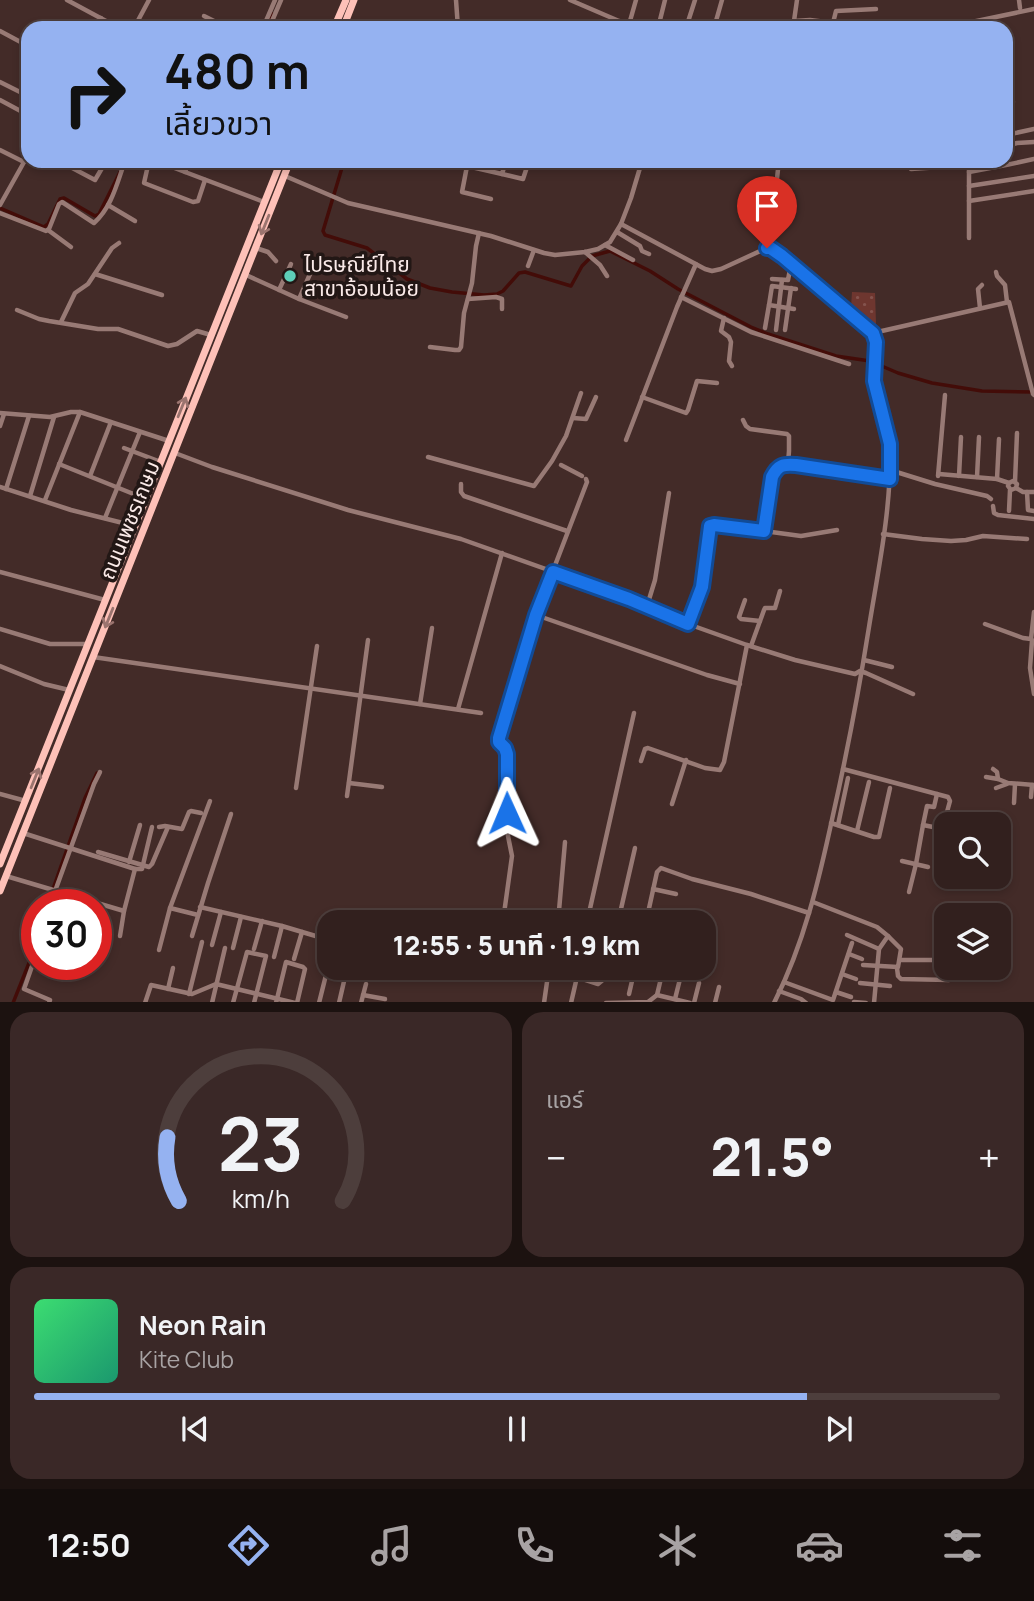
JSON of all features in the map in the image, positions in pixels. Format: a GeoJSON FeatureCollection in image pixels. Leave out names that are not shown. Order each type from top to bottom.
{"type":"FeatureCollection","features":[{"type":"Feature","properties":{"kind":"main road"},"geometry":{"type":"LineString","coordinates":[[337,21],[346,0]]}},
{"type":"Feature","properties":{"kind":"main road"},"geometry":{"type":"LineString","coordinates":[[346,21],[354,0]]}},
{"type":"Feature","properties":{"kind":"main road","name":"ถนนเพชรเกษม"},"geometry":{"type":"LineString","coordinates":[[0,864],[278,168]]}},
{"type":"Feature","properties":{"kind":"main road","name":"ถนนเพชรเกษม"},"geometry":{"type":"LineString","coordinates":[[0,891],[288,168]]}},
{"type":"Feature","properties":{"kind":"street"},"geometry":{"type":"LineString","coordinates":[[66,0],[106,21]]}},
{"type":"Feature","properties":{"kind":"street"},"geometry":{"type":"LineString","coordinates":[[138,21],[149,0]]}},
{"type":"Feature","properties":{"kind":"street"},"geometry":{"type":"LineString","coordinates":[[265,21],[275,0]]}},
{"type":"Feature","properties":{"kind":"street"},"geometry":{"type":"LineString","coordinates":[[272,21],[281,0]]}},
{"type":"Feature","properties":{"kind":"street"},"geometry":{"type":"LineString","coordinates":[[456,0],[458,21]]}},
{"type":"Feature","properties":{"kind":"street"},"geometry":{"type":"LineString","coordinates":[[570,0],[619,21]]}},
{"type":"Feature","properties":{"kind":"street"},"geometry":{"type":"LineString","coordinates":[[630,21],[636,0]]}},
{"type":"Feature","properties":{"kind":"street"},"geometry":{"type":"LineString","coordinates":[[659,21],[665,0]]}},
{"type":"Feature","properties":{"kind":"street"},"geometry":{"type":"LineString","coordinates":[[688,21],[695,0]]}},
{"type":"Feature","properties":{"kind":"street"},"geometry":{"type":"LineString","coordinates":[[716,21],[722,0]]}},
{"type":"Feature","properties":{"kind":"street"},"geometry":{"type":"LineString","coordinates":[[794,21],[797,0]]}},
{"type":"Feature","properties":{"kind":"street"},"geometry":{"type":"LineString","coordinates":[[1019,0],[1020,8]]}},
{"type":"Feature","properties":{"kind":"street"},"geometry":{"type":"LineString","coordinates":[[834,21],[836,11],[876,9]]}},
{"type":"Feature","properties":{"kind":"street"},"geometry":{"type":"LineString","coordinates":[[985,21],[1034,9]]}},
{"type":"Feature","properties":{"kind":"street"},"geometry":{"type":"LineString","coordinates":[[204,16],[214,21]]}},
{"type":"Feature","properties":{"kind":"street"},"geometry":{"type":"LineString","coordinates":[[0,31],[21,42]]}},
{"type":"Feature","properties":{"kind":"street"},"geometry":{"type":"LineString","coordinates":[[0,82],[21,92]]}},
{"type":"Feature","properties":{"kind":"street"},"geometry":{"type":"LineString","coordinates":[[0,100],[21,111]]}},
{"type":"Feature","properties":{"kind":"street"},"geometry":{"type":"LineString","coordinates":[[1013,134],[1034,129]]}},
{"type":"Feature","properties":{"kind":"street"},"geometry":{"type":"LineString","coordinates":[[1013,144],[1034,142]]}},
{"type":"Feature","properties":{"kind":"street"},"geometry":{"type":"LineString","coordinates":[[0,150],[21,161]]}},
{"type":"Feature","properties":{"kind":"street"},"geometry":{"type":"LineString","coordinates":[[1013,164],[1034,159]]}},
{"type":"Feature","properties":{"kind":"street"},"geometry":{"type":"LineString","coordinates":[[0,205],[21,168]]}},
{"type":"Feature","properties":{"kind":"street"},"geometry":{"type":"LineString","coordinates":[[72,168],[95,180],[102,168]]}},
{"type":"Feature","properties":{"kind":"street"},"geometry":{"type":"LineString","coordinates":[[48,230],[62,202],[94,223],[114,193],[122,169],[119,168]]}},
{"type":"Feature","properties":{"kind":"street"},"geometry":{"type":"LineString","coordinates":[[147,168],[145,184],[193,202],[198,201],[205,180]]}},
{"type":"Feature","properties":{"kind":"street"},"geometry":{"type":"LineString","coordinates":[[175,168],[264,202]]}},
{"type":"Feature","properties":{"kind":"street"},"geometry":{"type":"LineString","coordinates":[[185,172],[186,168]]}},
{"type":"Feature","properties":{"kind":"street"},"geometry":{"type":"LineString","coordinates":[[467,168],[462,192],[491,199]]}},
{"type":"Feature","properties":{"kind":"street"},"geometry":{"type":"LineString","coordinates":[[483,168],[523,179],[527,168]]}},
{"type":"Feature","properties":{"kind":"street"},"geometry":{"type":"LineString","coordinates":[[502,174],[504,168]]}},
{"type":"Feature","properties":{"kind":"street"},"geometry":{"type":"LineString","coordinates":[[285,176],[348,203],[479,233],[555,255],[588,256],[610,242],[617,232],[640,168]]}},
{"type":"Feature","properties":{"kind":"street"},"geometry":{"type":"LineString","coordinates":[[769,247],[778,168]]}},
{"type":"Feature","properties":{"kind":"street"},"geometry":{"type":"LineString","coordinates":[[911,169],[921,168]]}},
{"type":"Feature","properties":{"kind":"street"},"geometry":{"type":"LineString","coordinates":[[969,168],[969,238]]}},
{"type":"Feature","properties":{"kind":"street"},"geometry":{"type":"LineString","coordinates":[[969,172],[994,168]]}},
{"type":"Feature","properties":{"kind":"street"},"geometry":{"type":"LineString","coordinates":[[969,186],[1034,176]]}},
{"type":"Feature","properties":{"kind":"street"},"geometry":{"type":"LineString","coordinates":[[969,202],[1034,191]]}},
{"type":"Feature","properties":{"kind":"street"},"geometry":{"type":"LineString","coordinates":[[108,205],[135,221]]}},
{"type":"Feature","properties":{"kind":"street"},"geometry":{"type":"LineString","coordinates":[[0,213],[37,229],[48,230],[71,247]]}},
{"type":"Feature","properties":{"kind":"street"},"geometry":{"type":"LineString","coordinates":[[621,223],[705,269],[716,271],[769,247]]}},
{"type":"Feature","properties":{"kind":"street"},"geometry":{"type":"LineString","coordinates":[[617,232],[649,254]]}},
{"type":"Feature","properties":{"kind":"street"},"geometry":{"type":"LineString","coordinates":[[430,347],[459,350],[479,233]]}},
{"type":"Feature","properties":{"kind":"street"},"geometry":{"type":"LineString","coordinates":[[61,322],[75,293],[85,287],[112,248],[119,243]]}},
{"type":"Feature","properties":{"kind":"street"},"geometry":{"type":"LineString","coordinates":[[605,245],[633,260]]}},
{"type":"Feature","properties":{"kind":"street"},"geometry":{"type":"LineString","coordinates":[[769,247],[873,333],[876,342],[874,381],[890,444],[883,534],[864,660],[843,769],[813,902],[774,1002]]}},
{"type":"Feature","properties":{"kind":"street"},"geometry":{"type":"LineString","coordinates":[[256,248],[268,252],[276,261]]}},
{"type":"Feature","properties":{"kind":"street"},"geometry":{"type":"LineString","coordinates":[[528,266],[534,250]]}},
{"type":"Feature","properties":{"kind":"street"},"geometry":{"type":"LineString","coordinates":[[588,256],[600,265],[607,276]]}},
{"type":"Feature","properties":{"kind":"street"},"geometry":{"type":"LineString","coordinates":[[772,279],[788,280],[791,263]]}},
{"type":"Feature","properties":{"kind":"street"},"geometry":{"type":"LineString","coordinates":[[279,290],[291,264]]}},
{"type":"Feature","properties":{"kind":"street"},"geometry":{"type":"LineString","coordinates":[[626,440],[696,264]]}},
{"type":"Feature","properties":{"kind":"street"},"geometry":{"type":"LineString","coordinates":[[299,299],[314,265],[327,267]]}},
{"type":"Feature","properties":{"kind":"street"},"geometry":{"type":"LineString","coordinates":[[996,271],[1005,285],[1007,302],[1033,393]]}},
{"type":"Feature","properties":{"kind":"street"},"geometry":{"type":"LineString","coordinates":[[95,274],[162,295]]}},
{"type":"Feature","properties":{"kind":"street"},"geometry":{"type":"LineString","coordinates":[[246,275],[346,317]]}},
{"type":"Feature","properties":{"kind":"street"},"geometry":{"type":"LineString","coordinates":[[776,330],[782,280]]}},
{"type":"Feature","properties":{"kind":"street"},"geometry":{"type":"LineString","coordinates":[[980,308],[978,289],[982,285]]}},
{"type":"Feature","properties":{"kind":"street"},"geometry":{"type":"LineString","coordinates":[[765,328],[771,287],[794,288],[785,330]]}},
{"type":"Feature","properties":{"kind":"street"},"geometry":{"type":"LineString","coordinates":[[682,294],[751,332],[849,364]]}},
{"type":"Feature","properties":{"kind":"street"},"geometry":{"type":"LineString","coordinates":[[469,296],[498,298],[503,302],[502,309]]}},
{"type":"Feature","properties":{"kind":"street"},"geometry":{"type":"LineString","coordinates":[[873,333],[1007,302]]}},
{"type":"Feature","properties":{"kind":"street"},"geometry":{"type":"LineString","coordinates":[[769,305],[791,308]]}},
{"type":"Feature","properties":{"kind":"street"},"geometry":{"type":"LineString","coordinates":[[17,310],[39,319],[98,329],[118,329],[168,346],[177,344],[197,331],[211,335]]}},
{"type":"Feature","properties":{"kind":"street"},"geometry":{"type":"LineString","coordinates":[[724,318],[720,331],[729,337],[731,342],[729,361],[732,366]]}},
{"type":"Feature","properties":{"kind":"street"},"geometry":{"type":"LineString","coordinates":[[642,397],[686,413],[697,381],[718,383]]}},
{"type":"Feature","properties":{"kind":"street"},"geometry":{"type":"LineString","coordinates":[[428,457],[533,486],[557,463],[581,393]]}},
{"type":"Feature","properties":{"kind":"street"},"geometry":{"type":"LineString","coordinates":[[937,479],[945,395]]}},
{"type":"Feature","properties":{"kind":"street"},"geometry":{"type":"LineString","coordinates":[[573,418],[585,420],[596,397]]}},
{"type":"Feature","properties":{"kind":"street"},"geometry":{"type":"LineString","coordinates":[[0,426],[2,414],[54,417],[80,412],[169,441]]}},
{"type":"Feature","properties":{"kind":"street"},"geometry":{"type":"LineString","coordinates":[[45,500],[80,412]]}},
{"type":"Feature","properties":{"kind":"street"},"geometry":{"type":"LineString","coordinates":[[6,489],[29,416]]}},
{"type":"Feature","properties":{"kind":"street"},"geometry":{"type":"LineString","coordinates":[[30,496],[54,417]]}},
{"type":"Feature","properties":{"kind":"street"},"geometry":{"type":"LineString","coordinates":[[743,420],[750,429],[787,434],[788,464]]}},
{"type":"Feature","properties":{"kind":"street"},"geometry":{"type":"LineString","coordinates":[[90,476],[111,422]]}},
{"type":"Feature","properties":{"kind":"street"},"geometry":{"type":"LineString","coordinates":[[105,518],[141,432]]}},
{"type":"Feature","properties":{"kind":"street"},"geometry":{"type":"LineString","coordinates":[[1012,487],[1017,486],[1017,433]]}},
{"type":"Feature","properties":{"kind":"street"},"geometry":{"type":"LineString","coordinates":[[959,476],[961,437]]}},
{"type":"Feature","properties":{"kind":"street"},"geometry":{"type":"LineString","coordinates":[[977,477],[979,437]]}},
{"type":"Feature","properties":{"kind":"street"},"geometry":{"type":"LineString","coordinates":[[997,479],[999,439]]}},
{"type":"Feature","properties":{"kind":"street"},"geometry":{"type":"LineString","coordinates":[[124,448],[161,462]]}},
{"type":"Feature","properties":{"kind":"street"},"geometry":{"type":"LineString","coordinates":[[175,453],[312,499],[461,539],[749,646],[795,660],[860,674],[913,694]]}},
{"type":"Feature","properties":{"kind":"street"},"geometry":{"type":"LineString","coordinates":[[505,910],[512,856],[508,836],[507,754],[499,738],[536,615],[587,482],[584,477],[557,463]]}},
{"type":"Feature","properties":{"kind":"street"},"geometry":{"type":"LineString","coordinates":[[59,464],[146,499]]}},
{"type":"Feature","properties":{"kind":"street"},"geometry":{"type":"LineString","coordinates":[[764,531],[772,477],[781,465],[887,478]]}},
{"type":"Feature","properties":{"kind":"street"},"geometry":{"type":"LineString","coordinates":[[890,470],[937,479],[991,499]]}},
{"type":"Feature","properties":{"kind":"street"},"geometry":{"type":"LineString","coordinates":[[937,479],[959,476],[997,479],[1012,487],[1034,492]]}},
{"type":"Feature","properties":{"kind":"street"},"geometry":{"type":"LineString","coordinates":[[461,484],[464,496],[568,531]]}},
{"type":"Feature","properties":{"kind":"street"},"geometry":{"type":"LineString","coordinates":[[0,487],[71,510],[135,526]]}},
{"type":"Feature","properties":{"kind":"street"},"geometry":{"type":"LineString","coordinates":[[1009,511],[1012,487]]}},
{"type":"Feature","properties":{"kind":"street"},"geometry":{"type":"LineString","coordinates":[[1027,492],[1027,508],[1034,511]]}},
{"type":"Feature","properties":{"kind":"street"},"geometry":{"type":"LineString","coordinates":[[647,606],[655,580],[669,493]]}},
{"type":"Feature","properties":{"kind":"street"},"geometry":{"type":"LineString","coordinates":[[993,506],[994,513],[998,515],[1034,519]]}},
{"type":"Feature","properties":{"kind":"street"},"geometry":{"type":"LineString","coordinates":[[688,624],[702,587],[710,526],[801,536],[837,530]]}},
{"type":"Feature","properties":{"kind":"street"},"geometry":{"type":"LineString","coordinates":[[883,534],[951,541],[982,536],[1027,539]]}},
{"type":"Feature","properties":{"kind":"street"},"geometry":{"type":"LineString","coordinates":[[458,709],[502,553]]}},
{"type":"Feature","properties":{"kind":"street"},"geometry":{"type":"LineString","coordinates":[[0,572],[106,600]]}},
{"type":"Feature","properties":{"kind":"street"},"geometry":{"type":"LineString","coordinates":[[641,761],[646,748],[705,768],[720,770],[749,646],[765,608],[775,608],[780,591]]}},
{"type":"Feature","properties":{"kind":"street"},"geometry":{"type":"LineString","coordinates":[[745,600],[739,617],[741,620],[760,621]]}},
{"type":"Feature","properties":{"kind":"street"},"geometry":{"type":"LineString","coordinates":[[1034,612],[1030,668],[1034,692]]}},
{"type":"Feature","properties":{"kind":"street"},"geometry":{"type":"LineString","coordinates":[[536,615],[740,684]]}},
{"type":"Feature","properties":{"kind":"street"},"geometry":{"type":"LineString","coordinates":[[985,624],[1032,640]]}},
{"type":"Feature","properties":{"kind":"street"},"geometry":{"type":"LineString","coordinates":[[421,704],[432,628]]}},
{"type":"Feature","properties":{"kind":"street"},"geometry":{"type":"LineString","coordinates":[[0,629],[50,644],[88,644]]}},
{"type":"Feature","properties":{"kind":"street"},"geometry":{"type":"LineString","coordinates":[[347,796],[368,640]]}},
{"type":"Feature","properties":{"kind":"street"},"geometry":{"type":"LineString","coordinates":[[296,788],[317,646]]}},
{"type":"Feature","properties":{"kind":"street"},"geometry":{"type":"LineString","coordinates":[[93,657],[481,713]]}},
{"type":"Feature","properties":{"kind":"street"},"geometry":{"type":"LineString","coordinates":[[864,660],[892,667]]}},
{"type":"Feature","properties":{"kind":"street"},"geometry":{"type":"LineString","coordinates":[[0,666],[44,684],[70,691]]}},
{"type":"Feature","properties":{"kind":"street"},"geometry":{"type":"LineString","coordinates":[[590,910],[634,713]]}},
{"type":"Feature","properties":{"kind":"street"},"geometry":{"type":"LineString","coordinates":[[672,804],[686,761]]}},
{"type":"Feature","properties":{"kind":"street"},"geometry":{"type":"LineString","coordinates":[[843,769],[950,799],[947,812]]}},
{"type":"Feature","properties":{"kind":"street"},"geometry":{"type":"LineString","coordinates":[[993,769],[997,772],[998,779]]}},
{"type":"Feature","properties":{"kind":"street"},"geometry":{"type":"LineString","coordinates":[[54,889],[100,772]]}},
{"type":"Feature","properties":{"kind":"street"},"geometry":{"type":"LineString","coordinates":[[986,777],[1008,783],[1033,785],[1031,797]]}},
{"type":"Feature","properties":{"kind":"street"},"geometry":{"type":"LineString","coordinates":[[838,825],[848,778]]}},
{"type":"Feature","properties":{"kind":"street"},"geometry":{"type":"LineString","coordinates":[[857,831],[869,782]]}},
{"type":"Feature","properties":{"kind":"street"},"geometry":{"type":"LineString","coordinates":[[348,783],[382,787]]}},
{"type":"Feature","properties":{"kind":"street"},"geometry":{"type":"LineString","coordinates":[[996,788],[1008,783]]}},
{"type":"Feature","properties":{"kind":"street"},"geometry":{"type":"LineString","coordinates":[[1014,803],[1015,784]]}},
{"type":"Feature","properties":{"kind":"street"},"geometry":{"type":"LineString","coordinates":[[831,823],[879,837],[890,788]]}},
{"type":"Feature","properties":{"kind":"street"},"geometry":{"type":"LineString","coordinates":[[0,794],[26,801]]}},
{"type":"Feature","properties":{"kind":"street"},"geometry":{"type":"LineString","coordinates":[[909,892],[927,806],[934,807],[937,794]]}},
{"type":"Feature","properties":{"kind":"street"},"geometry":{"type":"LineString","coordinates":[[159,950],[170,908],[210,801]]}},
{"type":"Feature","properties":{"kind":"street"},"geometry":{"type":"LineString","coordinates":[[159,827],[182,829],[189,812],[201,813]]}},
{"type":"Feature","properties":{"kind":"street"},"geometry":{"type":"LineString","coordinates":[[192,936],[231,814]]}},
{"type":"Feature","properties":{"kind":"street"},"geometry":{"type":"LineString","coordinates":[[922,824],[934,827]]}},
{"type":"Feature","properties":{"kind":"street"},"geometry":{"type":"LineString","coordinates":[[129,862],[140,825]]}},
{"type":"Feature","properties":{"kind":"street"},"geometry":{"type":"LineString","coordinates":[[23,833],[141,870],[152,827]]}},
{"type":"Feature","properties":{"kind":"street"},"geometry":{"type":"LineString","coordinates":[[98,852],[151,866],[168,827]]}},
{"type":"Feature","properties":{"kind":"street"},"geometry":{"type":"LineString","coordinates":[[559,910],[565,842]]}},
{"type":"Feature","properties":{"kind":"street"},"geometry":{"type":"LineString","coordinates":[[621,910],[635,848]]}},
{"type":"Feature","properties":{"kind":"street"},"geometry":{"type":"LineString","coordinates":[[902,861],[928,867]]}},
{"type":"Feature","properties":{"kind":"street"},"geometry":{"type":"LineString","coordinates":[[648,910],[657,872],[661,868],[807,912]]}},
{"type":"Feature","properties":{"kind":"street"},"geometry":{"type":"LineString","coordinates":[[120,936],[135,869]]}},
{"type":"Feature","properties":{"kind":"street"},"geometry":{"type":"LineString","coordinates":[[6,876],[51,889]]}},
{"type":"Feature","properties":{"kind":"street"},"geometry":{"type":"LineString","coordinates":[[653,888],[676,894]]}},
{"type":"Feature","properties":{"kind":"street"},"geometry":{"type":"LineString","coordinates":[[813,902],[877,927],[888,936],[901,949],[897,968],[901,979],[934,980]]}},
{"type":"Feature","properties":{"kind":"street"},"geometry":{"type":"LineString","coordinates":[[201,907],[317,936]]}},
{"type":"Feature","properties":{"kind":"street"},"geometry":{"type":"LineString","coordinates":[[112,908],[124,911]]}},
{"type":"Feature","properties":{"kind":"street"},"geometry":{"type":"LineString","coordinates":[[170,908],[198,915]]}},
{"type":"Feature","properties":{"kind":"street"},"geometry":{"type":"LineString","coordinates":[[212,944],[221,912]]}},
{"type":"Feature","properties":{"kind":"street"},"geometry":{"type":"LineString","coordinates":[[233,948],[241,917]]}},
{"type":"Feature","properties":{"kind":"street"},"geometry":{"type":"LineString","coordinates":[[254,949],[261,921]]}},
{"type":"Feature","properties":{"kind":"street"},"geometry":{"type":"LineString","coordinates":[[274,957],[282,926]]}},
{"type":"Feature","properties":{"kind":"street"},"geometry":{"type":"LineString","coordinates":[[294,959],[302,932]]}},
{"type":"Feature","properties":{"kind":"street"},"geometry":{"type":"LineString","coordinates":[[847,935],[879,949]]}},
{"type":"Feature","properties":{"kind":"street"},"geometry":{"type":"LineString","coordinates":[[874,1002],[879,949],[888,936]]}},
{"type":"Feature","properties":{"kind":"street"},"geometry":{"type":"LineString","coordinates":[[190,1002],[202,942]]}},
{"type":"Feature","properties":{"kind":"street"},"geometry":{"type":"LineString","coordinates":[[784,982],[834,999],[852,943]]}},
{"type":"Feature","properties":{"kind":"street"},"geometry":{"type":"LineString","coordinates":[[212,1002],[225,948]]}},
{"type":"Feature","properties":{"kind":"street"},"geometry":{"type":"LineString","coordinates":[[233,1002],[246,952],[265,956],[254,1002]]}},
{"type":"Feature","properties":{"kind":"street"},"geometry":{"type":"LineString","coordinates":[[849,954],[863,962],[897,968]]}},
{"type":"Feature","properties":{"kind":"street"},"geometry":{"type":"LineString","coordinates":[[900,960],[934,960]]}},
{"type":"Feature","properties":{"kind":"street"},"geometry":{"type":"LineString","coordinates":[[145,1002],[150,985],[190,994],[216,984],[276,1000],[286,962],[305,970],[296,1002]]}},
{"type":"Feature","properties":{"kind":"street"},"geometry":{"type":"LineString","coordinates":[[168,989],[173,968]]}},
{"type":"Feature","properties":{"kind":"street"},"geometry":{"type":"LineString","coordinates":[[319,1002],[329,972],[345,977],[339,1002]]}},
{"type":"Feature","properties":{"kind":"street"},"geometry":{"type":"LineString","coordinates":[[842,974],[858,981],[890,986]]}},
{"type":"Feature","properties":{"kind":"street"},"geometry":{"type":"LineString","coordinates":[[27,980],[24,989],[50,1001]]}},
{"type":"Feature","properties":{"kind":"street"},"geometry":{"type":"LineString","coordinates":[[544,1002],[547,980]]}},
{"type":"Feature","properties":{"kind":"street"},"geometry":{"type":"LineString","coordinates":[[571,1002],[575,980]]}},
{"type":"Feature","properties":{"kind":"street"},"geometry":{"type":"LineString","coordinates":[[585,980],[598,984],[603,980]]}},
{"type":"Feature","properties":{"kind":"street"},"geometry":{"type":"LineString","coordinates":[[629,994],[632,980]]}},
{"type":"Feature","properties":{"kind":"street"},"geometry":{"type":"LineString","coordinates":[[648,1002],[657,995],[661,980]]}},
{"type":"Feature","properties":{"kind":"street"},"geometry":{"type":"LineString","coordinates":[[675,999],[680,980]]}},
{"type":"Feature","properties":{"kind":"street"},"geometry":{"type":"LineString","coordinates":[[692,1002],[699,983]]}},
{"type":"Feature","properties":{"kind":"street"},"geometry":{"type":"LineString","coordinates":[[361,1002],[366,984]]}},
{"type":"Feature","properties":{"kind":"street"},"geometry":{"type":"LineString","coordinates":[[715,1002],[719,987]]}},
{"type":"Feature","properties":{"kind":"street"},"geometry":{"type":"LineString","coordinates":[[779,991],[805,1002]]}},
{"type":"Feature","properties":{"kind":"street"},"geometry":{"type":"LineString","coordinates":[[836,992],[853,999]]}},
{"type":"Feature","properties":{"kind":"street"},"geometry":{"type":"LineString","coordinates":[[363,995],[385,999]]}},
{"type":"Feature","properties":{"kind":"street"},"geometry":{"type":"LineString","coordinates":[[657,995],[688,1002]]}},
{"type":"Feature","properties":{"kind":"shaded area"},"geometry":{"type":"Polygon","coordinates":[[[852,292],[875,293],[876,324],[869,323],[851,308],[852,292]]]}},
{"type":"Feature","properties":{"kind":"waterway"},"geometry":{"type":"LineString","coordinates":[[270,21],[273,14]]}},
{"type":"Feature","properties":{"kind":"waterway"},"geometry":{"type":"LineString","coordinates":[[342,168],[323,231],[325,235],[367,248],[407,279],[430,288],[484,295],[497,294],[519,273],[525,272],[571,286],[582,266],[592,256],[610,251],[768,334],[836,356],[870,361],[932,383],[982,391],[1032,392]]}},
{"type":"Feature","properties":{"kind":"waterway"},"geometry":{"type":"LineString","coordinates":[[0,208],[44,227],[60,199],[64,198],[95,216],[99,214],[120,172]]}},
{"type":"Feature","properties":{"kind":"waterway"},"geometry":{"type":"LineString","coordinates":[[53,889],[85,798],[97,773]]}},
{"type":"Feature","properties":{"kind":"waterway"},"geometry":{"type":"LineString","coordinates":[[13,1002],[22,980]]}},
{"type":"Feature","properties":{"kind":"place","name":"ไปรษณีย์ไทย สาขาอ้อมน้อย"},"geometry":{"type":"Point","coordinates":[290,276]}},
{"type":"Feature","properties":{"kind":"route"},"geometry":{"type":"LineString","coordinates":[[507,813],[507,754],[499,738],[536,615],[553,572],[629,599],[688,624],[702,587],[710,526],[764,531],[772,477],[781,465],[890,479],[890,444],[874,381],[876,342],[873,333],[782,256],[767,248]]}}]}
